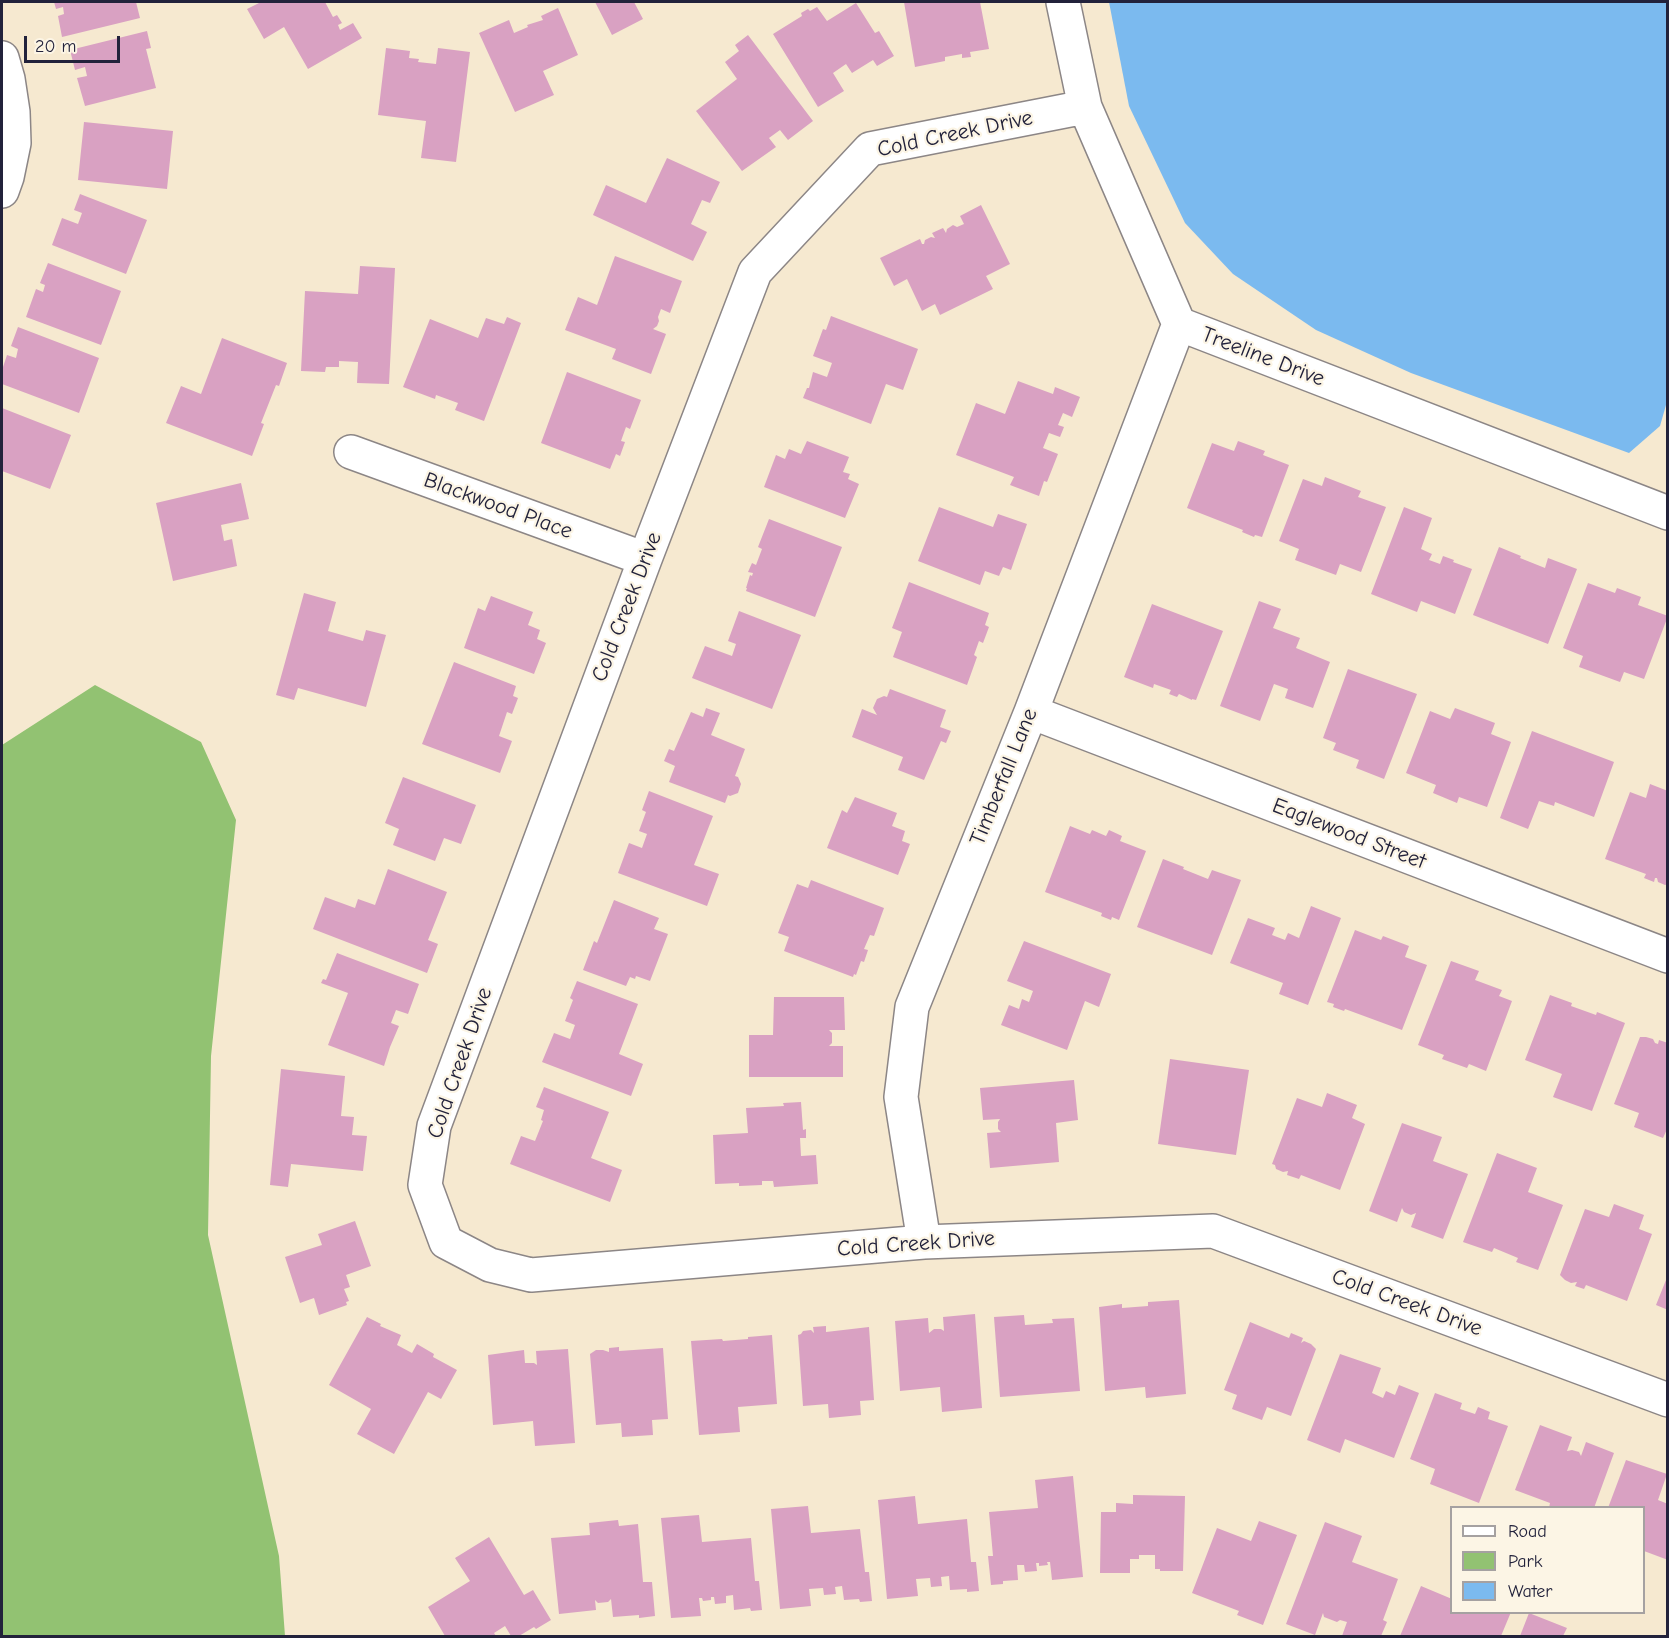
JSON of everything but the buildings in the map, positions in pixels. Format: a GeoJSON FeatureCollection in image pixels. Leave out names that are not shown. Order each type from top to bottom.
{"type":"FeatureCollection","features":[{"type":"Feature","properties":{"kind":"street","name":"Treeline Drive"},"geometry":{"type":"LineString","coordinates":[[1063,2],[1086,107],[1179,324],[1668,513]]}},
{"type":"Feature","properties":{"kind":"street"},"geometry":{"type":"LineString","coordinates":[[2,58],[13,112],[14,143],[2,192]]}},
{"type":"Feature","properties":{"kind":"street","name":"Cold Creek Drive"},"geometry":{"type":"LineString","coordinates":[[1086,107],[870,149],[755,272],[645,559],[434,1126],[425,1185],[447,1242],[490,1265],[531,1275],[924,1242],[1213,1231],[1668,1400]]}},
{"type":"Feature","properties":{"kind":"street","name":"Timberfall Lane"},"geometry":{"type":"LineString","coordinates":[[924,1242],[901,1097],[912,1007],[1030,712],[1179,324]]}},
{"type":"Feature","properties":{"kind":"street","name":"Blackwood Place"},"geometry":{"type":"LineString","coordinates":[[351,452],[645,559]]}},
{"type":"Feature","properties":{"kind":"street","name":"Eaglewood Street"},"geometry":{"type":"LineString","coordinates":[[1030,712],[1668,956]]}},
{"type":"Feature","properties":{"kind":"green space"},"geometry":{"type":"Polygon","coordinates":[[[95,685],[201,742],[236,820],[211,1056],[208,1235],[279,1556],[285,1636],[2,1636],[2,745],[95,685]]]}},
{"type":"Feature","properties":{"kind":"water"},"geometry":{"type":"Polygon","coordinates":[[[1109,2],[1667,2],[1668,398],[1660,426],[1629,453],[1411,373],[1316,330],[1233,274],[1185,223],[1129,106],[1109,2]]]}}]}
